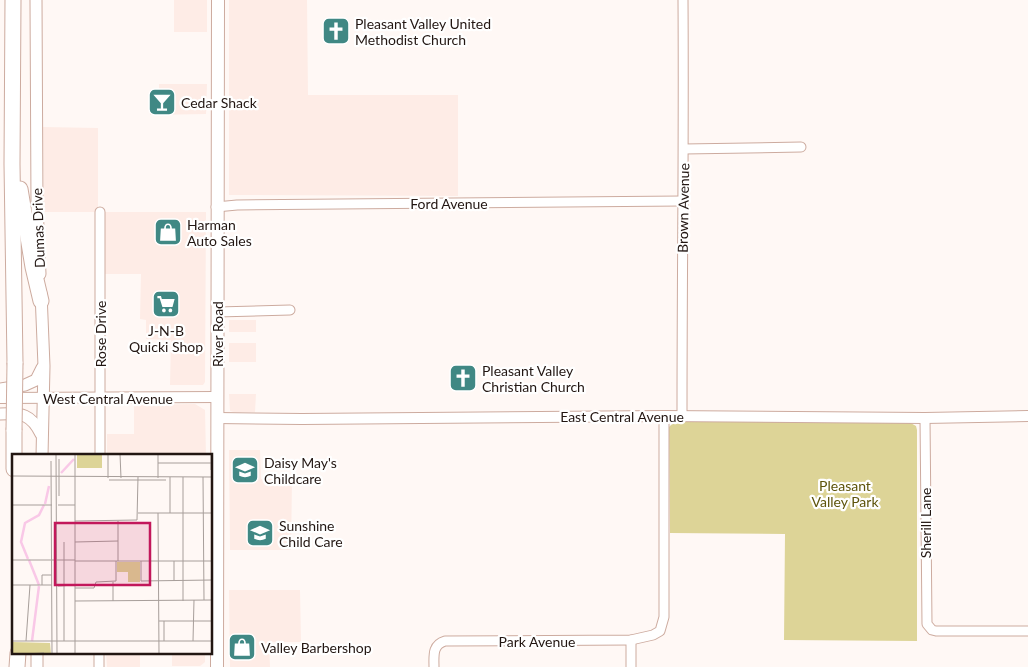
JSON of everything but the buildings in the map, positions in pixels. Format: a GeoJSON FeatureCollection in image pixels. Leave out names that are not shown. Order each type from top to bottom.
{"type":"FeatureCollection","features":[{"type":"Feature","properties":{"kind":"highway"},"geometry":{"type":"LineString","coordinates":[[13,0],[14,454]]}},
{"type":"Feature","properties":{"kind":"highway"},"geometry":{"type":"LineString","coordinates":[[12,132],[27,232],[41,301]]}},
{"type":"Feature","properties":{"kind":"highway"},"geometry":{"type":"LineString","coordinates":[[16,654],[16,667]]}},
{"type":"Feature","properties":{"kind":"main road","name":"Dumas Drive"},"geometry":{"type":"LineString","coordinates":[[36,0],[37,205],[44,366],[42,454]]}},
{"type":"Feature","properties":{"kind":"main road","name":"River Road"},"geometry":{"type":"LineString","coordinates":[[217,667],[216,206],[218,0]]}},
{"type":"Feature","properties":{"kind":"main road"},"geometry":{"type":"LineString","coordinates":[[0,389],[25,386],[36,380],[44,366]]}},
{"type":"Feature","properties":{"kind":"main road"},"geometry":{"type":"LineString","coordinates":[[0,414],[24,415],[35,421],[42,435]]}},
{"type":"Feature","properties":{"kind":"main road"},"geometry":{"type":"LineString","coordinates":[[37,654],[37,667]]}},
{"type":"Feature","properties":{"kind":"street","name":"Brown Avenue"},"geometry":{"type":"LineString","coordinates":[[682,416],[683,0]]}},
{"type":"Feature","properties":{"kind":"street"},"geometry":{"type":"LineString","coordinates":[[684,148],[801,147]]}},
{"type":"Feature","properties":{"kind":"street","name":"Ford Avenue"},"geometry":{"type":"LineString","coordinates":[[216,206],[256,204],[682,201]]}},
{"type":"Feature","properties":{"kind":"street","name":"Rose Drive"},"geometry":{"type":"LineString","coordinates":[[100,212],[100,454]]}},
{"type":"Feature","properties":{"kind":"street"},"geometry":{"type":"LineString","coordinates":[[217,312],[290,310]]}},
{"type":"Feature","properties":{"kind":"street","name":"West Central Avenue"},"geometry":{"type":"LineString","coordinates":[[0,398],[217,397]]}},
{"type":"Feature","properties":{"kind":"street","name":"East Central Avenue"},"geometry":{"type":"LineString","coordinates":[[217,418],[664,416],[924,418],[1028,416]]}},
{"type":"Feature","properties":{"kind":"street","name":"Park Avenue"},"geometry":{"type":"LineString","coordinates":[[434,667],[436,647],[439,643],[445,641],[631,640],[653,635],[660,631],[664,617],[664,416]]}},
{"type":"Feature","properties":{"kind":"street","name":"Sherill Lane"},"geometry":{"type":"LineString","coordinates":[[924,418],[926,620],[929,628],[936,631],[1028,631]]}},
{"type":"Feature","properties":{"kind":"street"},"geometry":{"type":"LineString","coordinates":[[631,640],[631,667]]}},
{"type":"Feature","properties":{"kind":"street"},"geometry":{"type":"LineString","coordinates":[[99,654],[99,667]]}},
{"type":"Feature","properties":{"kind":"shaded area"},"geometry":{"type":"Polygon","coordinates":[[[174,0],[207,0],[207,32],[174,32],[174,0]]]}},
{"type":"Feature","properties":{"kind":"shaded area"},"geometry":{"type":"Polygon","coordinates":[[[229,0],[307,0],[308,95],[458,95],[458,196],[229,195],[229,0]]]}},
{"type":"Feature","properties":{"kind":"shaded area"},"geometry":{"type":"Polygon","coordinates":[[[159,84],[207,84],[206,114],[150,115],[151,91],[159,91],[159,84]]]}},
{"type":"Feature","properties":{"kind":"shaded area"},"geometry":{"type":"Polygon","coordinates":[[[43,127],[98,128],[98,212],[44,212],[43,127]]]}},
{"type":"Feature","properties":{"kind":"shaded area"},"geometry":{"type":"Polygon","coordinates":[[[105,212],[206,212],[205,382],[203,385],[170,385],[171,340],[146,339],[146,320],[140,319],[141,274],[105,274],[105,212]]]}},
{"type":"Feature","properties":{"kind":"shaded area"},"geometry":{"type":"Polygon","coordinates":[[[229,320],[256,320],[256,332],[229,332],[229,320]]]}},
{"type":"Feature","properties":{"kind":"shaded area"},"geometry":{"type":"Polygon","coordinates":[[[229,343],[256,343],[256,362],[229,362],[229,343]]]}},
{"type":"Feature","properties":{"kind":"shaded area"},"geometry":{"type":"Polygon","coordinates":[[[229,394],[256,394],[255,412],[230,411],[229,394]]]}},
{"type":"Feature","properties":{"kind":"shaded area"},"geometry":{"type":"Polygon","coordinates":[[[195,404],[205,410],[206,454],[107,454],[107,434],[134,434],[134,405],[195,404]]]}},
{"type":"Feature","properties":{"kind":"shaded area"},"geometry":{"type":"Polygon","coordinates":[[[229,450],[260,450],[261,479],[292,479],[291,550],[230,550],[229,450]]]}},
{"type":"Feature","properties":{"kind":"shaded area"},"geometry":{"type":"Polygon","coordinates":[[[229,590],[300,590],[301,642],[269,642],[270,667],[230,667],[229,590]]]}},
{"type":"Feature","properties":{"kind":"shaded area"},"geometry":{"type":"Polygon","coordinates":[[[106,654],[140,654],[140,667],[107,667],[106,654]]]}},
{"type":"Feature","properties":{"kind":"shaded area"},"geometry":{"type":"Polygon","coordinates":[[[172,654],[205,654],[205,662],[200,666],[172,666],[172,654]]]}},
{"type":"Feature","properties":{"kind":"green space","name":"Pleasant Valley Park"},"geometry":{"type":"Polygon","coordinates":[[[907,421],[916,426],[917,430],[917,641],[784,640],[785,534],[670,533],[669,427],[674,422],[907,421]]]}},
{"type":"Feature","properties":{"kind":"place","name":"Pleasant Valley United Methodist Church"},"geometry":{"type":"Point","coordinates":[336,31]}},
{"type":"Feature","properties":{"kind":"place","name":"Cedar Shack"},"geometry":{"type":"Point","coordinates":[162,102]}},
{"type":"Feature","properties":{"kind":"place","name":"Harman Auto Sales"},"geometry":{"type":"Point","coordinates":[168,232]}},
{"type":"Feature","properties":{"kind":"place","name":"J-N-B Quicki Shop"},"geometry":{"type":"Point","coordinates":[166,304]}},
{"type":"Feature","properties":{"kind":"place","name":"Pleasant Valley Christian Church"},"geometry":{"type":"Point","coordinates":[463,378]}},
{"type":"Feature","properties":{"kind":"place","name":"Daisy May's Childcare"},"geometry":{"type":"Point","coordinates":[245,470]}},
{"type":"Feature","properties":{"kind":"place","name":"Sunshine Child Care"},"geometry":{"type":"Point","coordinates":[260,533]}},
{"type":"Feature","properties":{"kind":"place","name":"Valley Barbershop"},"geometry":{"type":"Point","coordinates":[242,647]}}]}
